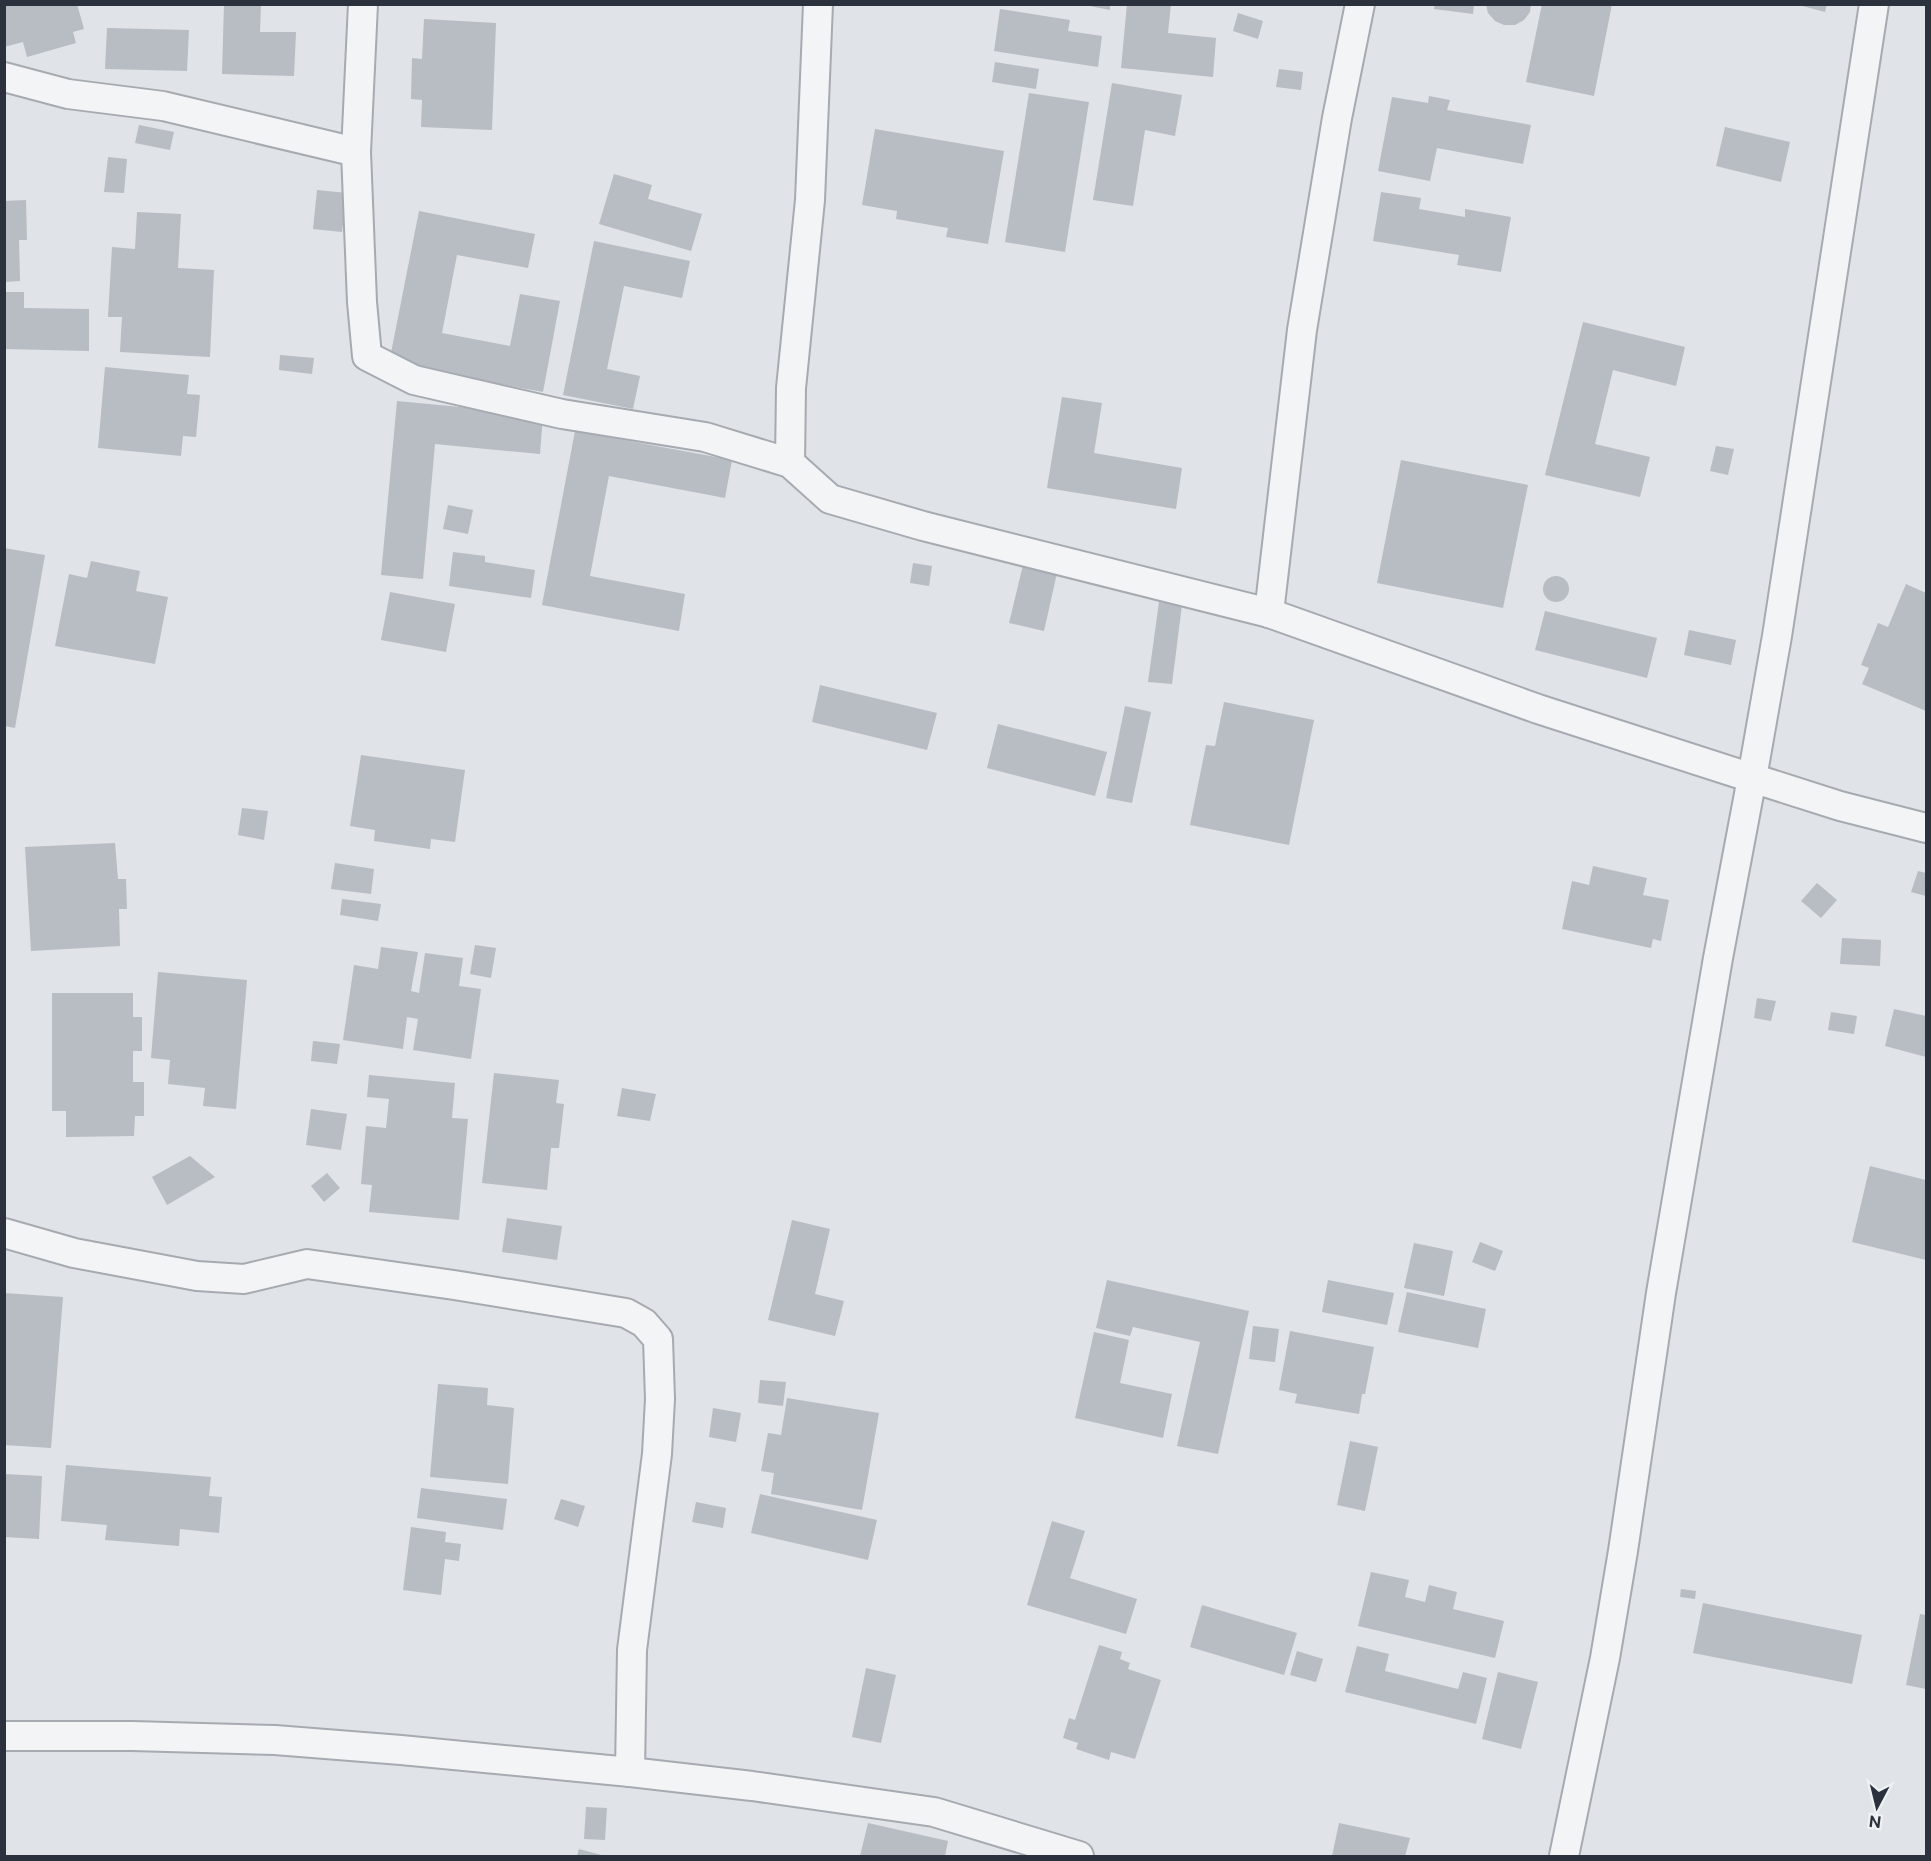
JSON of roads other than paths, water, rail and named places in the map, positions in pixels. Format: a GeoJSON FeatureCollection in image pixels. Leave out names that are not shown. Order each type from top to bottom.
{"type":"FeatureCollection","features":[{"type":"Feature","properties":{"kind":"street"},"geometry":{"type":"LineString","coordinates":[[363,4],[356,152],[362,302],[367,356],[414,380],[562,414],[705,437],[790,462],[830,498],[923,526],[1269,613],[1538,709],[1840,806],[1926,828]]}},
{"type":"Feature","properties":{"kind":"street"},"geometry":{"type":"LineString","coordinates":[[790,462],[791,388],[810,200],[818,4]]}},
{"type":"Feature","properties":{"kind":"street"},"geometry":{"type":"LineString","coordinates":[[1269,613],[1302,330],[1337,118],[1360,4]]}},
{"type":"Feature","properties":{"kind":"street"},"geometry":{"type":"LineString","coordinates":[[1564,1857],[1607,1647],[1661,1293],[1716,970],[1777,636],[1874,4]]}},
{"type":"Feature","properties":{"kind":"street"},"geometry":{"type":"LineString","coordinates":[[4,77],[68,94],[164,106],[356,152]]}},
{"type":"Feature","properties":{"kind":"street"},"geometry":{"type":"LineString","coordinates":[[4,1233],[74,1253],[197,1276],[244,1279],[307,1264],[626,1313],[644,1323],[658,1339],[660,1399],[657,1454],[632,1650],[630,1772]]}},
{"type":"Feature","properties":{"kind":"street"},"geometry":{"type":"LineString","coordinates":[[4,1736],[132,1736],[275,1740],[630,1772],[752,1786],[934,1812],[1079,1857]]}}]}
